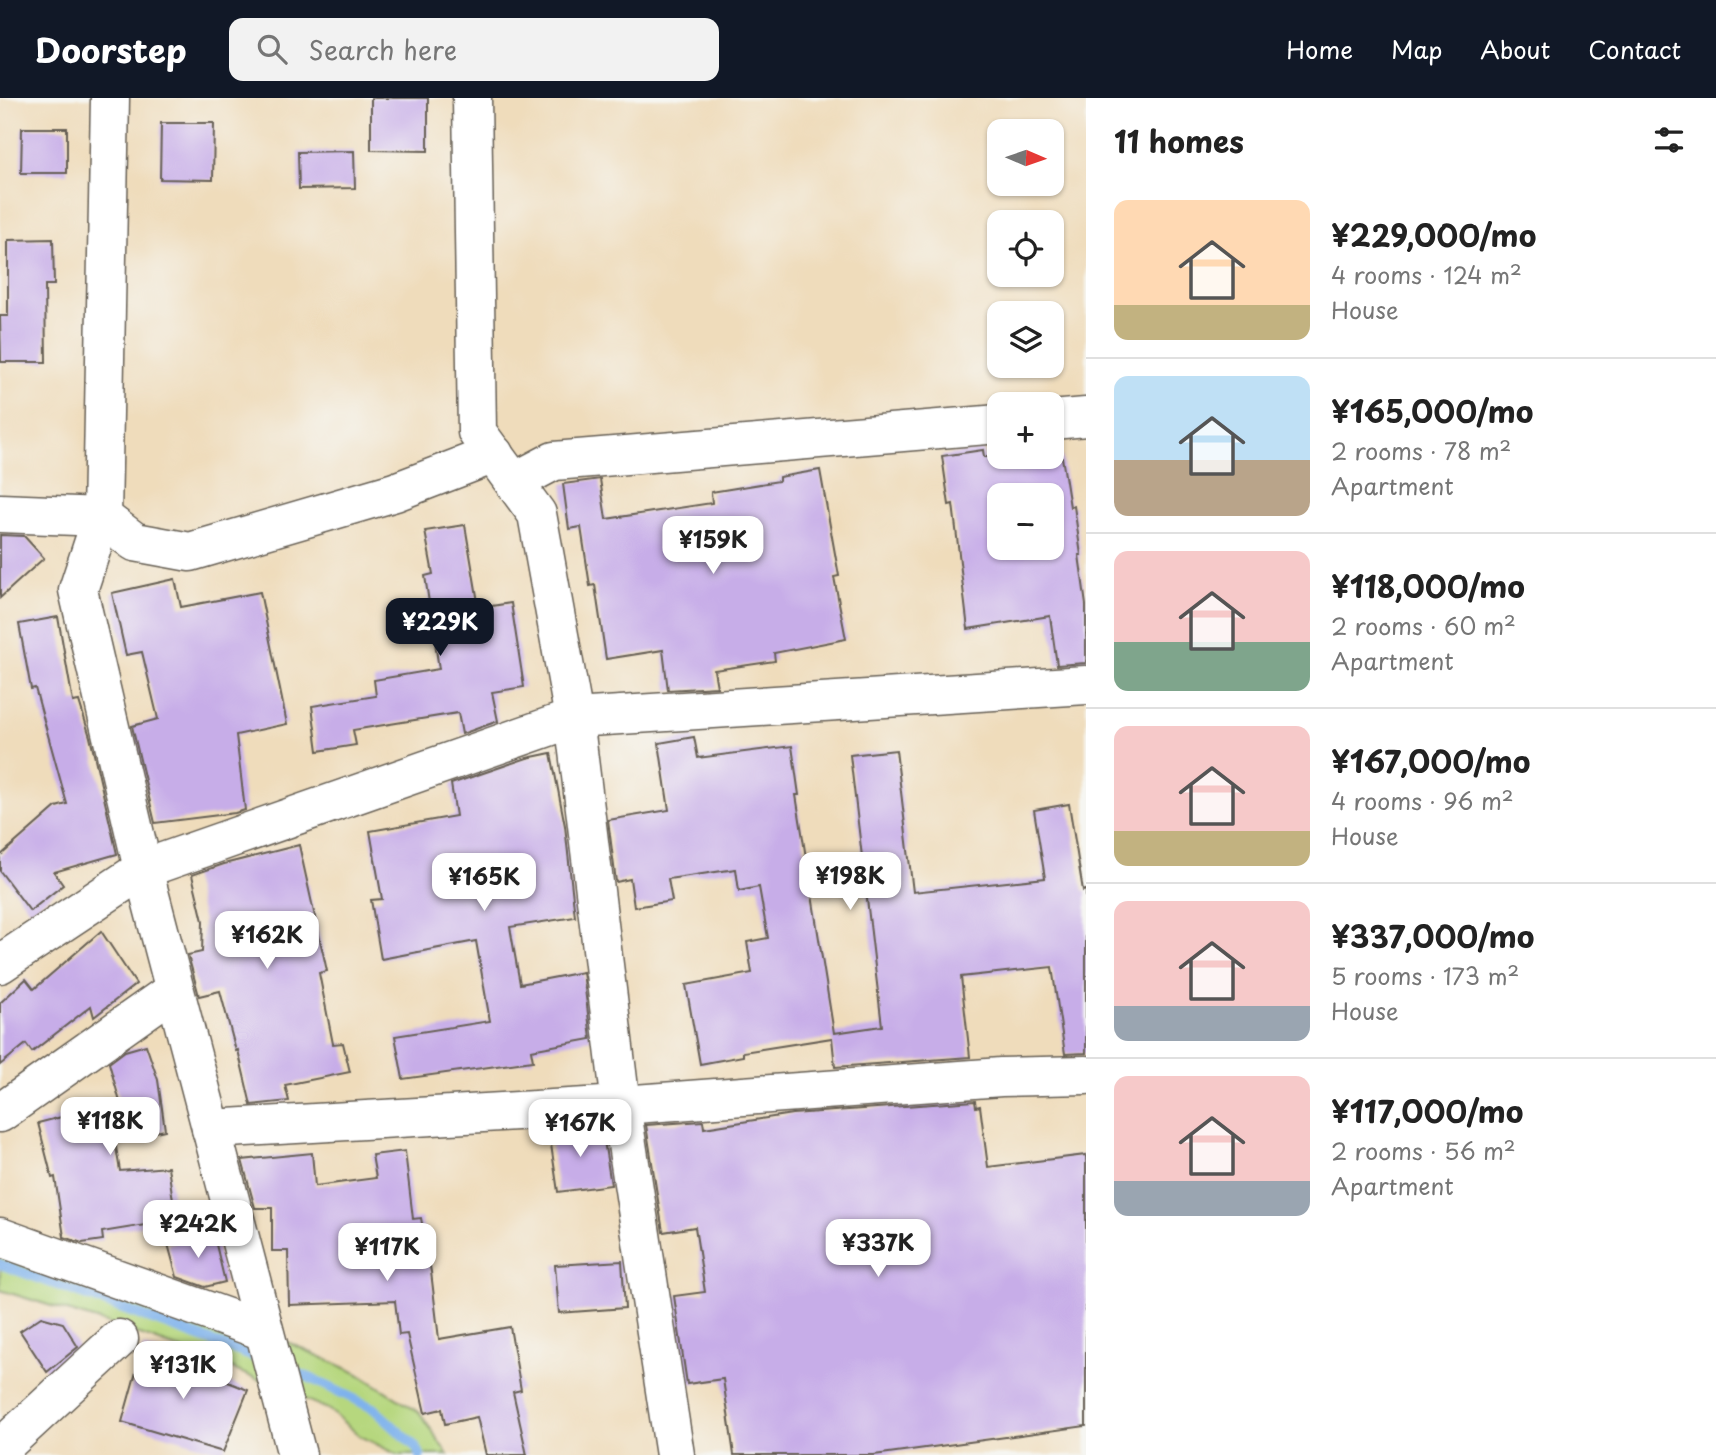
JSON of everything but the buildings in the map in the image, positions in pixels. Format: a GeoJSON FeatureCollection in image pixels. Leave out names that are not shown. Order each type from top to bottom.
{"type":"FeatureCollection","features":[{"type":"Feature","properties":{"kind":"street"},"geometry":{"type":"LineString","coordinates":[[110,98],[102,517],[78,590],[143,869],[297,1455]]}},
{"type":"Feature","properties":{"kind":"street"},"geometry":{"type":"LineString","coordinates":[[472,98],[477,432],[537,514],[574,718],[621,1105],[675,1455]]}},
{"type":"Feature","properties":{"kind":"street"},"geometry":{"type":"LineString","coordinates":[[1064,418],[1086,417]]}},
{"type":"Feature","properties":{"kind":"street"},"geometry":{"type":"LineString","coordinates":[[0,513],[102,517],[135,541],[190,552],[395,492],[504,468],[554,461],[987,425]]}},
{"type":"Feature","properties":{"kind":"street"},"geometry":{"type":"LineString","coordinates":[[0,964],[143,869],[574,718],[1086,685]]}},
{"type":"Feature","properties":{"kind":"street"},"geometry":{"type":"LineString","coordinates":[[0,1113],[174,990]]}},
{"type":"Feature","properties":{"kind":"street"},"geometry":{"type":"LineString","coordinates":[[211,1129],[621,1105],[1001,1076],[1086,1075]]}},
{"type":"Feature","properties":{"kind":"street"},"geometry":{"type":"LineString","coordinates":[[0,1237],[264,1331]]}},
{"type":"Feature","properties":{"kind":"street"},"geometry":{"type":"LineString","coordinates":[[0,1448],[119,1339]]}},
{"type":"Feature","properties":{"kind":"green space"},"geometry":{"type":"Polygon","coordinates":[[[0,1229],[249,1325],[357,1373],[420,1413],[448,1455],[398,1455],[360,1436],[328,1409],[216,1362],[109,1324],[0,1290],[0,1229]]]}},
{"type":"Feature","properties":{"kind":"waterway"},"geometry":{"type":"LineString","coordinates":[[0,1264],[265,1361]]}},
{"type":"Feature","properties":{"kind":"waterway"},"geometry":{"type":"LineString","coordinates":[[283,1368],[373,1408],[416,1447],[420,1455]]}}]}
